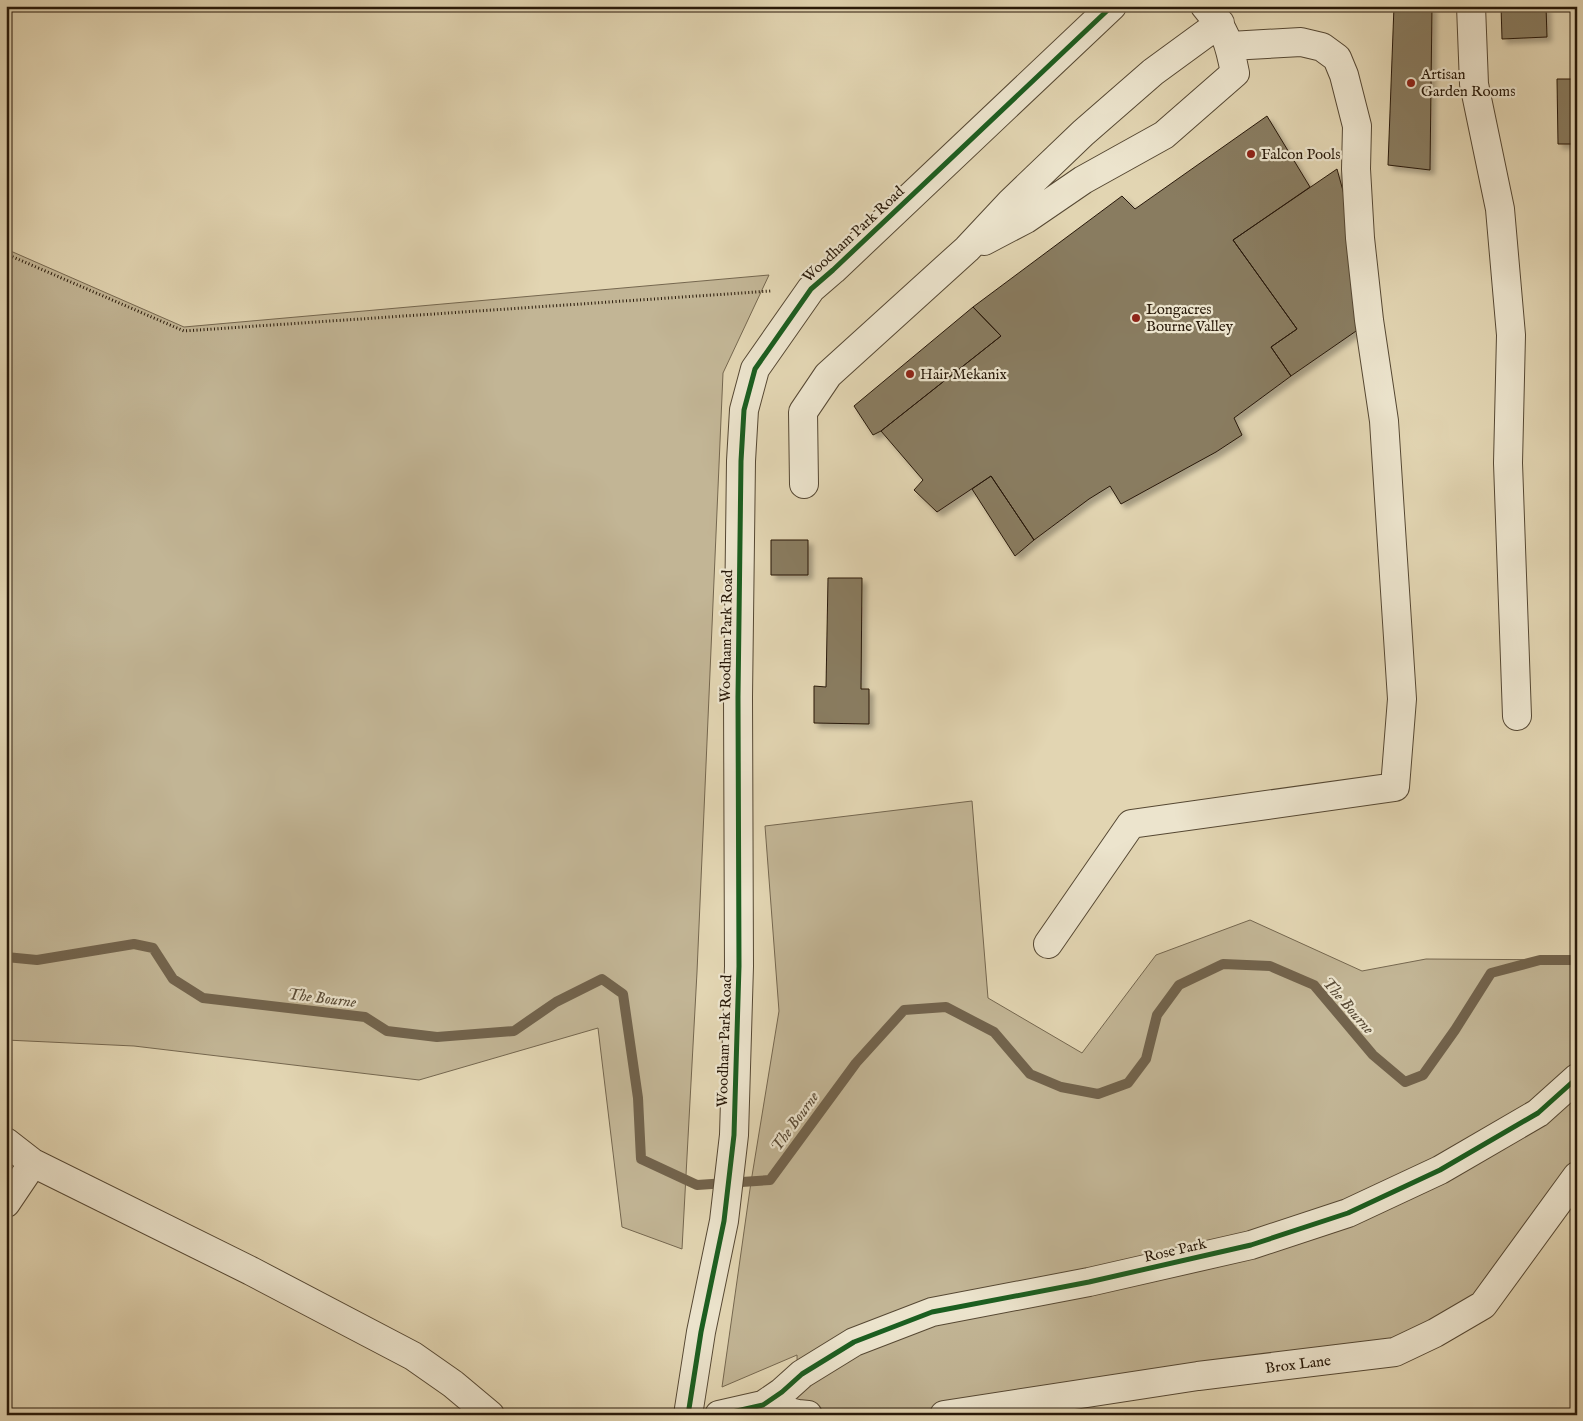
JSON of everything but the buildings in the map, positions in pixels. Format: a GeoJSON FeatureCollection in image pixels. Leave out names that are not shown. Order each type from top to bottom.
{"type":"FeatureCollection","features":[{"type":"Feature","properties":{"kind":"street","name":"Woodham Park Road"},"geometry":{"type":"LineString","coordinates":[[696,1414],[701,1332],[724,1221],[734,1136],[739,966],[738,688],[741,461],[744,410],[755,369],[811,289],[1112,6]]}},
{"type":"Feature","properties":{"kind":"street"},"geometry":{"type":"LineString","coordinates":[[1471,6],[1474,84],[1500,208],[1511,335],[1508,463],[1517,716]]}},
{"type":"Feature","properties":{"kind":"street"},"geometry":{"type":"LineString","coordinates":[[967,249],[1026,219],[1083,180],[1164,135],[1235,73],[1218,25]]}},
{"type":"Feature","properties":{"kind":"street"},"geometry":{"type":"LineString","coordinates":[[804,484],[803,412],[828,375],[967,249],[1083,133],[1154,72],[1218,25],[1322,47],[1337,58],[1344,74],[1357,126],[1356,169],[1360,238],[1369,320],[1384,421],[1402,699],[1395,788],[1131,824],[1048,944]]}},
{"type":"Feature","properties":{"kind":"street","name":"Rose Park"},"geometry":{"type":"LineString","coordinates":[[763,1405],[782,1392],[802,1374],[854,1342],[932,1312],[1089,1282],[1252,1245],[1348,1214],[1440,1170],[1530,1118],[1577,1078]]}},
{"type":"Feature","properties":{"kind":"street"},"geometry":{"type":"LineString","coordinates":[[6,1142],[33,1163],[251,1271],[413,1356],[453,1384],[490,1415]]}},
{"type":"Feature","properties":{"kind":"street"},"geometry":{"type":"LineString","coordinates":[[6,1202],[33,1163]]}},
{"type":"Feature","properties":{"kind":"street","name":"Brox Lane"},"geometry":{"type":"LineString","coordinates":[[944,1415],[1198,1376],[1395,1352],[1435,1333],[1484,1305],[1577,1176]]}},
{"type":"Feature","properties":{"kind":"street"},"geometry":{"type":"LineString","coordinates":[[719,1415],[763,1405],[808,1415]]}},
{"type":"Feature","properties":{"kind":"path"},"geometry":{"type":"LineString","coordinates":[[6,254],[184,331],[811,289]]}},
{"type":"Feature","properties":{"kind":"shaded area"},"geometry":{"type":"Polygon","coordinates":[[[6,249],[184,327],[769,275],[723,373],[697,972],[682,1249],[622,1227],[598,1028],[419,1080],[134,1046],[6,1040],[6,249]]]}},
{"type":"Feature","properties":{"kind":"shaded area"},"geometry":{"type":"Polygon","coordinates":[[[972,801],[988,998],[1082,1053],[1156,955],[1250,920],[1362,971],[1426,959],[1577,960],[1577,1176],[1483,1305],[1395,1352],[944,1415],[798,1414],[797,1355],[722,1387],[751,1182],[779,1011],[765,826],[972,801]]]}},
{"type":"Feature","properties":{"kind":"waterway","name":"The Bourne"},"geometry":{"type":"LineString","coordinates":[[6,957],[37,960],[134,944],[153,948],[173,979],[203,998],[365,1017],[387,1031],[437,1037],[514,1031],[556,1002],[602,979],[623,994],[638,1098],[641,1159],[697,1185],[770,1180],[856,1063],[904,1010],[946,1007],[994,1032],[1030,1074],[1061,1087],[1098,1094],[1128,1083],[1146,1059],[1157,1015],[1179,985],[1223,964],[1270,966],[1314,985],[1373,1055],[1405,1082],[1423,1075],[1455,1030],[1491,973],[1540,960],[1577,960]]}},
{"type":"Feature","properties":{"kind":"cycle path"},"geometry":{"type":"LineString","coordinates":[[688,1415],[701,1332],[724,1221],[734,1135],[739,966],[738,697],[741,461],[744,410],[755,369],[811,289],[1112,6]]}},
{"type":"Feature","properties":{"kind":"cycle path"},"geometry":{"type":"LineString","coordinates":[[719,1415],[763,1405],[782,1392],[802,1374],[854,1342],[932,1312],[1089,1282],[1251,1245],[1348,1213],[1440,1170],[1538,1113],[1577,1078]]}},
{"type":"Feature","properties":{"kind":"place","name":"Artisan Garden Rooms"},"geometry":{"type":"Point","coordinates":[1411,83]}},
{"type":"Feature","properties":{"kind":"place","name":"Falcon Pools"},"geometry":{"type":"Point","coordinates":[1251,154]}},
{"type":"Feature","properties":{"kind":"place","name":"Longacres Bourne Valley"},"geometry":{"type":"Point","coordinates":[1136,318]}},
{"type":"Feature","properties":{"kind":"place","name":"Hair Mekanix"},"geometry":{"type":"Point","coordinates":[910,374]}}]}
